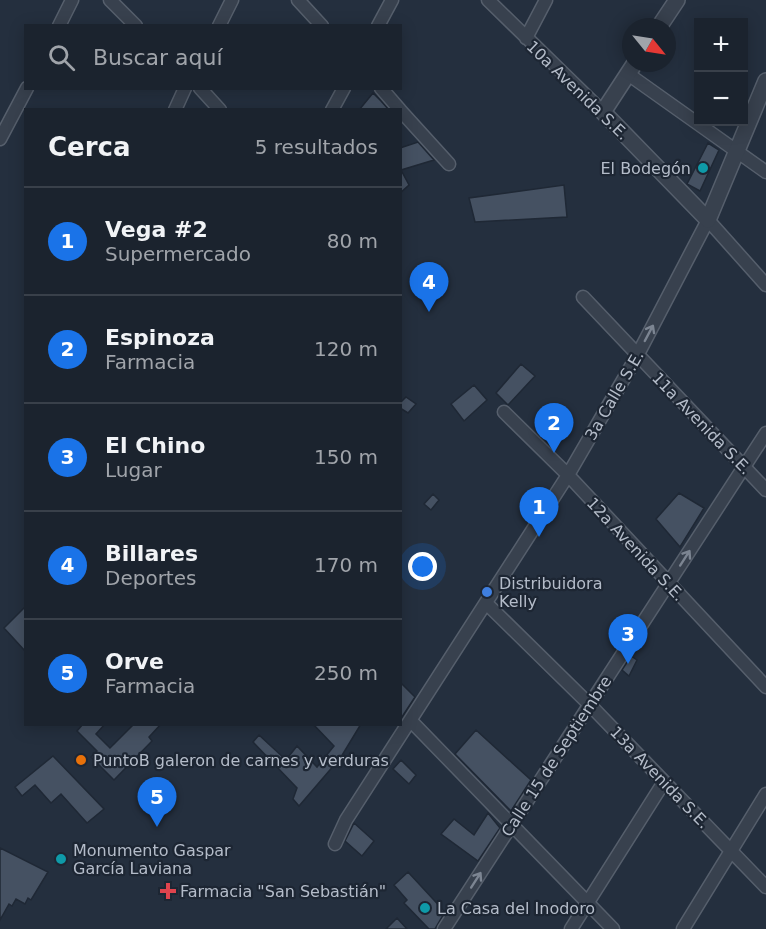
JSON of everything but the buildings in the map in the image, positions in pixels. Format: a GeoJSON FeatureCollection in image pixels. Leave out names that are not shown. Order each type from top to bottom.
{"type":"FeatureCollection","features":[{"type":"Feature","properties":{"kind":"street"},"geometry":{"type":"LineString","coordinates":[[60,24],[72,0]]}},
{"type":"Feature","properties":{"kind":"street"},"geometry":{"type":"LineString","coordinates":[[110,0],[134,24]]}},
{"type":"Feature","properties":{"kind":"street"},"geometry":{"type":"LineString","coordinates":[[220,24],[232,0]]}},
{"type":"Feature","properties":{"kind":"street"},"geometry":{"type":"LineString","coordinates":[[298,0],[320,24]]}},
{"type":"Feature","properties":{"kind":"street"},"geometry":{"type":"LineString","coordinates":[[379,24],[392,0]]}},
{"type":"Feature","properties":{"kind":"street","name":"10a Avenida S.E."},"geometry":{"type":"LineString","coordinates":[[488,0],[603,112],[708,220],[766,285]]}},
{"type":"Feature","properties":{"kind":"street"},"geometry":{"type":"LineString","coordinates":[[526,38],[546,0]]}},
{"type":"Feature","properties":{"kind":"street"},"geometry":{"type":"LineString","coordinates":[[665,18],[677,0]]}},
{"type":"Feature","properties":{"kind":"street"},"geometry":{"type":"LineString","coordinates":[[603,112],[629,72]]}},
{"type":"Feature","properties":{"kind":"street"},"geometry":{"type":"LineString","coordinates":[[637,72],[766,172]]}},
{"type":"Feature","properties":{"kind":"street","name":"3a Calle S.E."},"geometry":{"type":"LineString","coordinates":[[334,844],[346,820],[568,475],[637,356],[708,220],[735,150],[762,101],[766,81]]}},
{"type":"Feature","properties":{"kind":"street"},"geometry":{"type":"LineString","coordinates":[[2,131],[26,90]]}},
{"type":"Feature","properties":{"kind":"street"},"geometry":{"type":"LineString","coordinates":[[176,108],[184,90]]}},
{"type":"Feature","properties":{"kind":"street"},"geometry":{"type":"LineString","coordinates":[[202,90],[218,108]]}},
{"type":"Feature","properties":{"kind":"street"},"geometry":{"type":"LineString","coordinates":[[333,108],[343,90]]}},
{"type":"Feature","properties":{"kind":"street"},"geometry":{"type":"LineString","coordinates":[[383,90],[398,108]]}},
{"type":"Feature","properties":{"kind":"street"},"geometry":{"type":"LineString","coordinates":[[402,112],[449,164]]}},
{"type":"Feature","properties":{"kind":"street","name":"11a Avenida S.E."},"geometry":{"type":"LineString","coordinates":[[583,297],[766,490]]}},
{"type":"Feature","properties":{"kind":"street","name":"12a Avenida S.E."},"geometry":{"type":"LineString","coordinates":[[504,412],[568,475],[766,687]]}},
{"type":"Feature","properties":{"kind":"street","name":"Calle 15 de Septiembre"},"geometry":{"type":"LineString","coordinates":[[444,929],[766,433]]}},
{"type":"Feature","properties":{"kind":"street","name":"13a Avenida S.E."},"geometry":{"type":"LineString","coordinates":[[486,603],[590,705],[766,887]]}},
{"type":"Feature","properties":{"kind":"street"},"geometry":{"type":"LineString","coordinates":[[411,721],[613,929]]}},
{"type":"Feature","properties":{"kind":"street"},"geometry":{"type":"LineString","coordinates":[[571,929],[664,782]]}},
{"type":"Feature","properties":{"kind":"street"},"geometry":{"type":"LineString","coordinates":[[684,929],[766,794]]}},
{"type":"Feature","properties":{"kind":"place","name":"El Bodegón"},"geometry":{"type":"Point","coordinates":[703,168]}},
{"type":"Feature","properties":{"kind":"place","name":"Billares"},"geometry":{"type":"Point","coordinates":[429,312]}},
{"type":"Feature","properties":{"kind":"place","name":"Espinoza"},"geometry":{"type":"Point","coordinates":[554,453]}},
{"type":"Feature","properties":{"kind":"place","name":"Vega #2"},"geometry":{"type":"Point","coordinates":[539,537]}},
{"type":"Feature","properties":{"kind":"place","name":"Distribuidora Kelly"},"geometry":{"type":"Point","coordinates":[487,592]}},
{"type":"Feature","properties":{"kind":"place","name":"El Chino"},"geometry":{"type":"Point","coordinates":[628,664]}},
{"type":"Feature","properties":{"kind":"place","name":"PuntoB galeron de carnes y verduras"},"geometry":{"type":"Point","coordinates":[81,760]}},
{"type":"Feature","properties":{"kind":"place","name":"Orve"},"geometry":{"type":"Point","coordinates":[157,827]}},
{"type":"Feature","properties":{"kind":"place","name":"Monumento Gaspar García Laviana"},"geometry":{"type":"Point","coordinates":[61,859]}},
{"type":"Feature","properties":{"kind":"place","name":"Farmacia \"San Sebastián\""},"geometry":{"type":"Point","coordinates":[168,891]}},
{"type":"Feature","properties":{"kind":"place","name":"La Casa del Inodoro"},"geometry":{"type":"Point","coordinates":[425,908]}}]}
